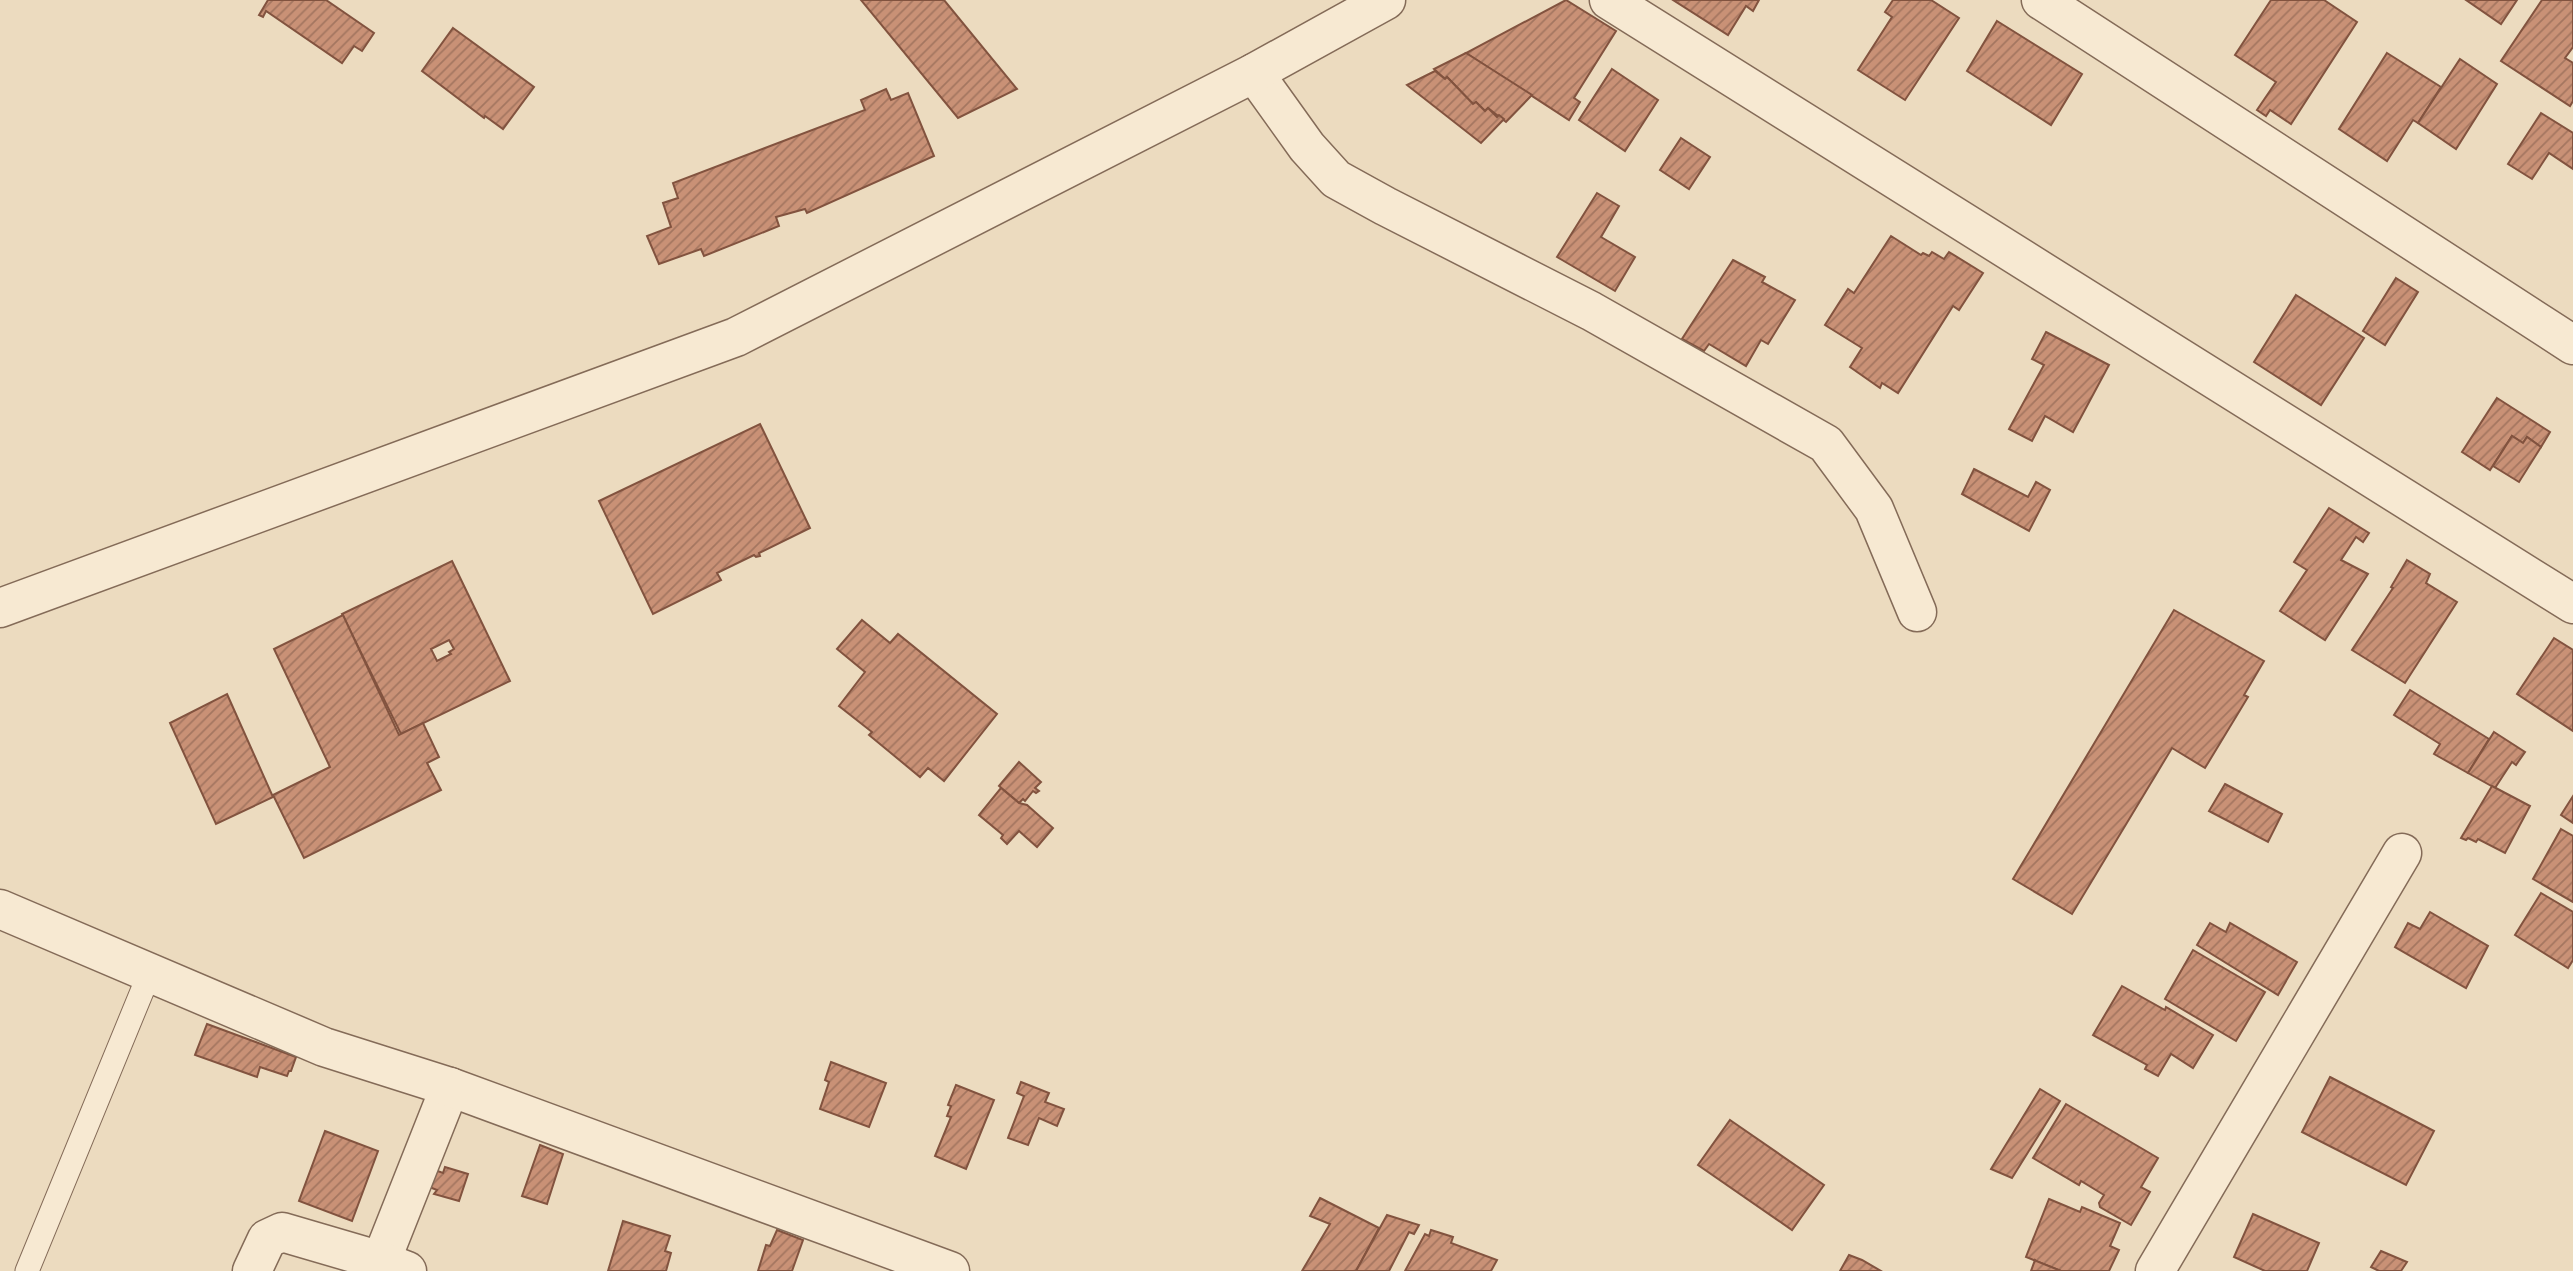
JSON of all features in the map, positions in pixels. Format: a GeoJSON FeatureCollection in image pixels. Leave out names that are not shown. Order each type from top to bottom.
{"type":"FeatureCollection","features":[{"type":"Feature","properties":{"kind":"street"},"geometry":{"type":"LineString","coordinates":[[0,608],[736,337],[1254,73],[1387,0]]}},
{"type":"Feature","properties":{"kind":"street"},"geometry":{"type":"LineString","coordinates":[[1609,0],[1654,10],[2573,604]]}},
{"type":"Feature","properties":{"kind":"street"},"geometry":{"type":"LineString","coordinates":[[2041,0],[2573,345]]}},
{"type":"Feature","properties":{"kind":"street"},"geometry":{"type":"LineString","coordinates":[[1254,73],[1307,147],[1336,178],[1385,206],[1591,311],[1826,444],[1874,509],[1917,612]]}},
{"type":"Feature","properties":{"kind":"street"},"geometry":{"type":"LineString","coordinates":[[2155,1271],[2402,853]]}},
{"type":"Feature","properties":{"kind":"street"},"geometry":{"type":"LineString","coordinates":[[0,908],[324,1047],[450,1087],[950,1271]]}},
{"type":"Feature","properties":{"kind":"street"},"geometry":{"type":"LineString","coordinates":[[252,1271],[267,1239],[282,1232],[394,1266],[450,1087]]}},
{"type":"Feature","properties":{"kind":"lane"},"geometry":{"type":"LineString","coordinates":[[27,1271],[150,972]]}},
{"type":"Feature","properties":{"kind":"building"},"geometry":{"type":"Polygon","coordinates":[[[268,0],[326,0],[374,33],[362,51],[354,46],[342,63],[266,11],[263,17],[259,15],[268,0]]]}},
{"type":"Feature","properties":{"kind":"building"},"geometry":{"type":"Polygon","coordinates":[[[861,0],[944,0],[1017,89],[958,118],[861,0]]]}},
{"type":"Feature","properties":{"kind":"building"},"geometry":{"type":"Polygon","coordinates":[[[1566,0],[1616,31],[1574,98],[1580,102],[1569,120],[1466,53],[1566,0]]]}},
{"type":"Feature","properties":{"kind":"building"},"geometry":{"type":"Polygon","coordinates":[[[1673,0],[1759,0],[1753,11],[1746,6],[1728,35],[1673,0]]]}},
{"type":"Feature","properties":{"kind":"building"},"geometry":{"type":"Polygon","coordinates":[[[1893,0],[1931,0],[1959,18],[1905,100],[1858,70],[1892,17],[1885,12],[1893,0]]]}},
{"type":"Feature","properties":{"kind":"building"},"geometry":{"type":"Polygon","coordinates":[[[2271,0],[2324,0],[2357,22],[2291,124],[2270,110],[2266,116],[2257,110],[2276,82],[2235,55],[2271,0]]]}},
{"type":"Feature","properties":{"kind":"building"},"geometry":{"type":"Polygon","coordinates":[[[2466,0],[2517,0],[2501,24],[2466,0]]]}},
{"type":"Feature","properties":{"kind":"building"},"geometry":{"type":"Polygon","coordinates":[[[2542,0],[2573,0],[2573,47],[2565,58],[2573,63],[2573,101],[2570,106],[2501,61],[2542,0]]]}},
{"type":"Feature","properties":{"kind":"building"},"geometry":{"type":"Polygon","coordinates":[[[1997,21],[2082,74],[2051,125],[1967,71],[1997,21]]]}},
{"type":"Feature","properties":{"kind":"building"},"geometry":{"type":"Polygon","coordinates":[[[453,28],[534,87],[503,129],[485,116],[484,118],[422,71],[453,28]]]}},
{"type":"Feature","properties":{"kind":"building"},"geometry":{"type":"Polygon","coordinates":[[[1466,53],[1532,95],[1506,122],[1488,108],[1485,111],[1476,102],[1473,104],[1447,77],[1445,79],[1434,69],[1466,53]]]}},
{"type":"Feature","properties":{"kind":"building"},"geometry":{"type":"Polygon","coordinates":[[[2387,53],[2441,87],[2418,123],[2413,120],[2387,161],[2339,129],[2387,53]]]}},
{"type":"Feature","properties":{"kind":"building"},"geometry":{"type":"Polygon","coordinates":[[[2460,59],[2497,84],[2456,149],[2418,123],[2460,59]]]}},
{"type":"Feature","properties":{"kind":"building"},"geometry":{"type":"Polygon","coordinates":[[[1612,69],[1658,100],[1625,151],[1579,120],[1612,69]]]}},
{"type":"Feature","properties":{"kind":"building"},"geometry":{"type":"Polygon","coordinates":[[[1435,71],[1445,79],[1447,77],[1473,104],[1476,102],[1485,111],[1488,108],[1497,117],[1499,115],[1504,119],[1481,143],[1407,85],[1435,71]]]}},
{"type":"Feature","properties":{"kind":"building"},"geometry":{"type":"Polygon","coordinates":[[[886,89],[891,100],[908,93],[934,156],[807,213],[805,209],[776,217],[779,226],[704,256],[701,249],[659,264],[647,236],[671,227],[663,203],[678,198],[673,183],[865,110],[861,100],[886,89]]]}},
{"type":"Feature","properties":{"kind":"building"},"geometry":{"type":"Polygon","coordinates":[[[2541,113],[2573,133],[2573,169],[2549,153],[2532,179],[2508,164],[2541,113]]]}},
{"type":"Feature","properties":{"kind":"building"},"geometry":{"type":"Polygon","coordinates":[[[1681,138],[1710,157],[1689,189],[1660,170],[1681,138]]]}},
{"type":"Feature","properties":{"kind":"building"},"geometry":{"type":"Polygon","coordinates":[[[1597,193],[1619,206],[1601,237],[1635,257],[1615,291],[1557,257],[1597,193]]]}},
{"type":"Feature","properties":{"kind":"building"},"geometry":{"type":"Polygon","coordinates":[[[1891,236],[1921,255],[1923,253],[1929,256],[1932,252],[1944,259],[1949,252],[1983,273],[1959,310],[1953,306],[1898,393],[1882,383],[1880,388],[1850,367],[1862,348],[1825,325],[1848,289],[1854,293],[1891,236]]]}},
{"type":"Feature","properties":{"kind":"building"},"geometry":{"type":"Polygon","coordinates":[[[1733,260],[1765,277],[1762,282],[1795,300],[1768,344],[1761,340],[1746,366],[1709,344],[1704,351],[1682,339],[1733,260]]]}},
{"type":"Feature","properties":{"kind":"building"},"geometry":{"type":"Polygon","coordinates":[[[2396,278],[2418,292],[2385,345],[2363,331],[2396,278]]]}},
{"type":"Feature","properties":{"kind":"building"},"geometry":{"type":"Polygon","coordinates":[[[2296,295],[2364,338],[2321,405],[2254,362],[2296,295]]]}},
{"type":"Feature","properties":{"kind":"building"},"geometry":{"type":"Polygon","coordinates":[[[2046,332],[2109,365],[2073,432],[2045,416],[2032,441],[2009,429],[2044,365],[2032,359],[2046,332]]]}},
{"type":"Feature","properties":{"kind":"building"},"geometry":{"type":"Polygon","coordinates":[[[2497,398],[2550,432],[2541,447],[2527,437],[2523,443],[2512,436],[2490,470],[2462,452],[2497,398]]]}},
{"type":"Feature","properties":{"kind":"building"},"geometry":{"type":"Polygon","coordinates":[[[760,424],[810,528],[759,553],[760,556],[754,555],[717,573],[721,580],[653,614],[599,501],[760,424]]]}},
{"type":"Feature","properties":{"kind":"building"},"geometry":{"type":"Polygon","coordinates":[[[2512,436],[2523,443],[2527,437],[2541,447],[2519,482],[2493,466],[2512,436]]]}},
{"type":"Feature","properties":{"kind":"building"},"geometry":{"type":"Polygon","coordinates":[[[1974,469],[2028,497],[2036,482],[2050,490],[2029,531],[1962,494],[1974,469]]]}},
{"type":"Feature","properties":{"kind":"building"},"geometry":{"type":"Polygon","coordinates":[[[2329,508],[2369,533],[2363,542],[2356,537],[2341,560],[2368,574],[2325,640],[2280,611],[2307,570],[2294,562],[2329,508]]]}},
{"type":"Feature","properties":{"kind":"building"},"geometry":{"type":"Polygon","coordinates":[[[2407,560],[2430,574],[2426,583],[2457,602],[2405,683],[2352,650],[2393,588],[2391,587],[2407,560]]]}},
{"type":"Feature","properties":{"kind":"building"},"geometry":{"type":"Polygon","coordinates":[[[452,561],[510,681],[401,734],[342,614],[452,561]],[[449,640],[431,649],[437,661],[451,654],[449,652],[454,649],[449,640]]]}},
{"type":"Feature","properties":{"kind":"building"},"geometry":{"type":"Polygon","coordinates":[[[2174,610],[2264,661],[2244,695],[2248,697],[2205,768],[2172,748],[2072,914],[2013,879],[2174,610]]]}},
{"type":"Feature","properties":{"kind":"building"},"geometry":{"type":"Polygon","coordinates":[[[343,615],[399,735],[423,723],[439,757],[427,763],[441,790],[304,858],[273,795],[330,767],[274,649],[343,615]]]}},
{"type":"Feature","properties":{"kind":"building"},"geometry":{"type":"Polygon","coordinates":[[[862,620],[890,643],[898,634],[997,714],[944,781],[928,768],[920,777],[869,735],[872,732],[839,706],[865,672],[837,649],[862,620]]]}},
{"type":"Feature","properties":{"kind":"building"},"geometry":{"type":"Polygon","coordinates":[[[2554,638],[2573,650],[2573,731],[2517,694],[2554,638]]]}},
{"type":"Feature","properties":{"kind":"building"},"geometry":{"type":"Polygon","coordinates":[[[2410,690],[2489,739],[2468,773],[2434,754],[2440,744],[2394,715],[2410,690]]]}},
{"type":"Feature","properties":{"kind":"building"},"geometry":{"type":"Polygon","coordinates":[[[227,694],[273,797],[216,824],[170,723],[227,694]]]}},
{"type":"Feature","properties":{"kind":"building"},"geometry":{"type":"Polygon","coordinates":[[[2494,732],[2525,752],[2516,765],[2512,762],[2495,788],[2468,773],[2494,732]]]}},
{"type":"Feature","properties":{"kind":"building"},"geometry":{"type":"Polygon","coordinates":[[[1019,762],[1041,782],[1035,788],[1039,791],[1033,791],[1025,801],[1023,799],[1019,803],[999,786],[1019,762]]]}},
{"type":"Feature","properties":{"kind":"building"},"geometry":{"type":"Polygon","coordinates":[[[2225,784],[2282,814],[2268,842],[2209,811],[2225,784]]]}},
{"type":"Feature","properties":{"kind":"building"},"geometry":{"type":"Polygon","coordinates":[[[2492,786],[2530,806],[2505,853],[2478,839],[2476,842],[2461,838],[2492,786]]]}},
{"type":"Feature","properties":{"kind":"building"},"geometry":{"type":"Polygon","coordinates":[[[1001,788],[1019,803],[1027,805],[1053,828],[1037,847],[1019,831],[1007,844],[1001,838],[1003,835],[979,815],[1001,788]]]}},
{"type":"Feature","properties":{"kind":"building"},"geometry":{"type":"Polygon","coordinates":[[[2573,796],[2573,823],[2561,815],[2573,796]]]}},
{"type":"Feature","properties":{"kind":"building"},"geometry":{"type":"Polygon","coordinates":[[[2561,829],[2573,836],[2573,902],[2533,879],[2561,829]]]}},
{"type":"Feature","properties":{"kind":"building"},"geometry":{"type":"Polygon","coordinates":[[[2541,893],[2573,912],[2573,960],[2568,968],[2515,935],[2541,893]]]}},
{"type":"Feature","properties":{"kind":"building"},"geometry":{"type":"Polygon","coordinates":[[[2430,912],[2488,946],[2466,988],[2395,947],[2408,923],[2420,929],[2430,912]]]}},
{"type":"Feature","properties":{"kind":"building"},"geometry":{"type":"Polygon","coordinates":[[[2210,923],[2226,932],[2230,923],[2297,962],[2278,995],[2197,945],[2210,923]]]}},
{"type":"Feature","properties":{"kind":"building"},"geometry":{"type":"Polygon","coordinates":[[[2193,950],[2265,992],[2236,1041],[2165,999],[2193,950]]]}},
{"type":"Feature","properties":{"kind":"building"},"geometry":{"type":"Polygon","coordinates":[[[2122,986],[2165,1010],[2166,1007],[2213,1035],[2193,1068],[2171,1054],[2158,1076],[2145,1069],[2147,1065],[2093,1035],[2122,986]]]}},
{"type":"Feature","properties":{"kind":"building"},"geometry":{"type":"Polygon","coordinates":[[[207,1024],[296,1057],[291,1071],[287,1076],[260,1067],[257,1077],[195,1055],[207,1024]]]}},
{"type":"Feature","properties":{"kind":"building"},"geometry":{"type":"Polygon","coordinates":[[[831,1062],[886,1083],[869,1127],[820,1109],[829,1082],[825,1080],[831,1062]]]}},
{"type":"Feature","properties":{"kind":"building"},"geometry":{"type":"Polygon","coordinates":[[[2330,1077],[2434,1131],[2406,1185],[2302,1132],[2330,1077]]]}},
{"type":"Feature","properties":{"kind":"building"},"geometry":{"type":"Polygon","coordinates":[[[1021,1082],[1049,1093],[1045,1102],[1064,1109],[1057,1126],[1039,1118],[1028,1145],[1008,1138],[1024,1096],[1017,1093],[1021,1082]]]}},
{"type":"Feature","properties":{"kind":"building"},"geometry":{"type":"Polygon","coordinates":[[[956,1085],[994,1100],[966,1169],[935,1156],[951,1117],[947,1116],[951,1106],[948,1105],[956,1085]]]}},
{"type":"Feature","properties":{"kind":"building"},"geometry":{"type":"Polygon","coordinates":[[[2040,1089],[2060,1101],[2012,1178],[1991,1169],[2040,1089]]]}},
{"type":"Feature","properties":{"kind":"building"},"geometry":{"type":"Polygon","coordinates":[[[2066,1104],[2158,1158],[2141,1187],[2150,1192],[2131,1225],[2100,1207],[2099,1203],[2104,1195],[2081,1181],[2079,1185],[2033,1158],[2066,1104]]]}},
{"type":"Feature","properties":{"kind":"building"},"geometry":{"type":"Polygon","coordinates":[[[1730,1120],[1824,1185],[1792,1230],[1698,1165],[1730,1120]]]}},
{"type":"Feature","properties":{"kind":"building"},"geometry":{"type":"Polygon","coordinates":[[[325,1131],[378,1151],[352,1221],[299,1201],[325,1131]]]}},
{"type":"Feature","properties":{"kind":"building"},"geometry":{"type":"Polygon","coordinates":[[[540,1145],[563,1154],[547,1204],[522,1196],[540,1145]]]}},
{"type":"Feature","properties":{"kind":"building"},"geometry":{"type":"Polygon","coordinates":[[[415,1163],[443,1173],[445,1167],[468,1174],[459,1201],[434,1194],[437,1190],[409,1179],[415,1163]]]}},
{"type":"Feature","properties":{"kind":"building"},"geometry":{"type":"Polygon","coordinates":[[[1320,1198],[1379,1228],[1356,1271],[1302,1271],[1330,1224],[1310,1216],[1320,1198]]]}},
{"type":"Feature","properties":{"kind":"building"},"geometry":{"type":"Polygon","coordinates":[[[2049,1199],[2080,1212],[2082,1207],[2120,1223],[2110,1246],[2119,1250],[2109,1271],[2061,1271],[2026,1257],[2049,1199]]]}},
{"type":"Feature","properties":{"kind":"building"},"geometry":{"type":"Polygon","coordinates":[[[2253,1214],[2319,1243],[2307,1271],[2265,1271],[2234,1257],[2253,1214]]]}},
{"type":"Feature","properties":{"kind":"building"},"geometry":{"type":"Polygon","coordinates":[[[1387,1215],[1419,1225],[1414,1234],[1409,1232],[1389,1271],[1356,1271],[1387,1215]]]}},
{"type":"Feature","properties":{"kind":"building"},"geometry":{"type":"Polygon","coordinates":[[[623,1221],[670,1236],[665,1251],[671,1253],[666,1271],[608,1271],[623,1221]]]}},
{"type":"Feature","properties":{"kind":"building"},"geometry":{"type":"Polygon","coordinates":[[[777,1230],[803,1240],[792,1271],[758,1271],[766,1245],[770,1246],[777,1230]]]}},
{"type":"Feature","properties":{"kind":"building"},"geometry":{"type":"Polygon","coordinates":[[[1431,1230],[1453,1237],[1451,1243],[1497,1260],[1491,1271],[1405,1271],[1425,1234],[1429,1236],[1431,1230]]]}},
{"type":"Feature","properties":{"kind":"building"},"geometry":{"type":"Polygon","coordinates":[[[2381,1251],[2407,1262],[2401,1271],[2379,1271],[2371,1267],[2381,1251]]]}},
{"type":"Feature","properties":{"kind":"building"},"geometry":{"type":"Polygon","coordinates":[[[1849,1255],[1862,1260],[1881,1271],[1840,1271],[1849,1255]]]}},
{"type":"Feature","properties":{"kind":"building"},"geometry":{"type":"Polygon","coordinates":[[[2036,1261],[2061,1271],[2031,1271],[2036,1261]]]}}]}
